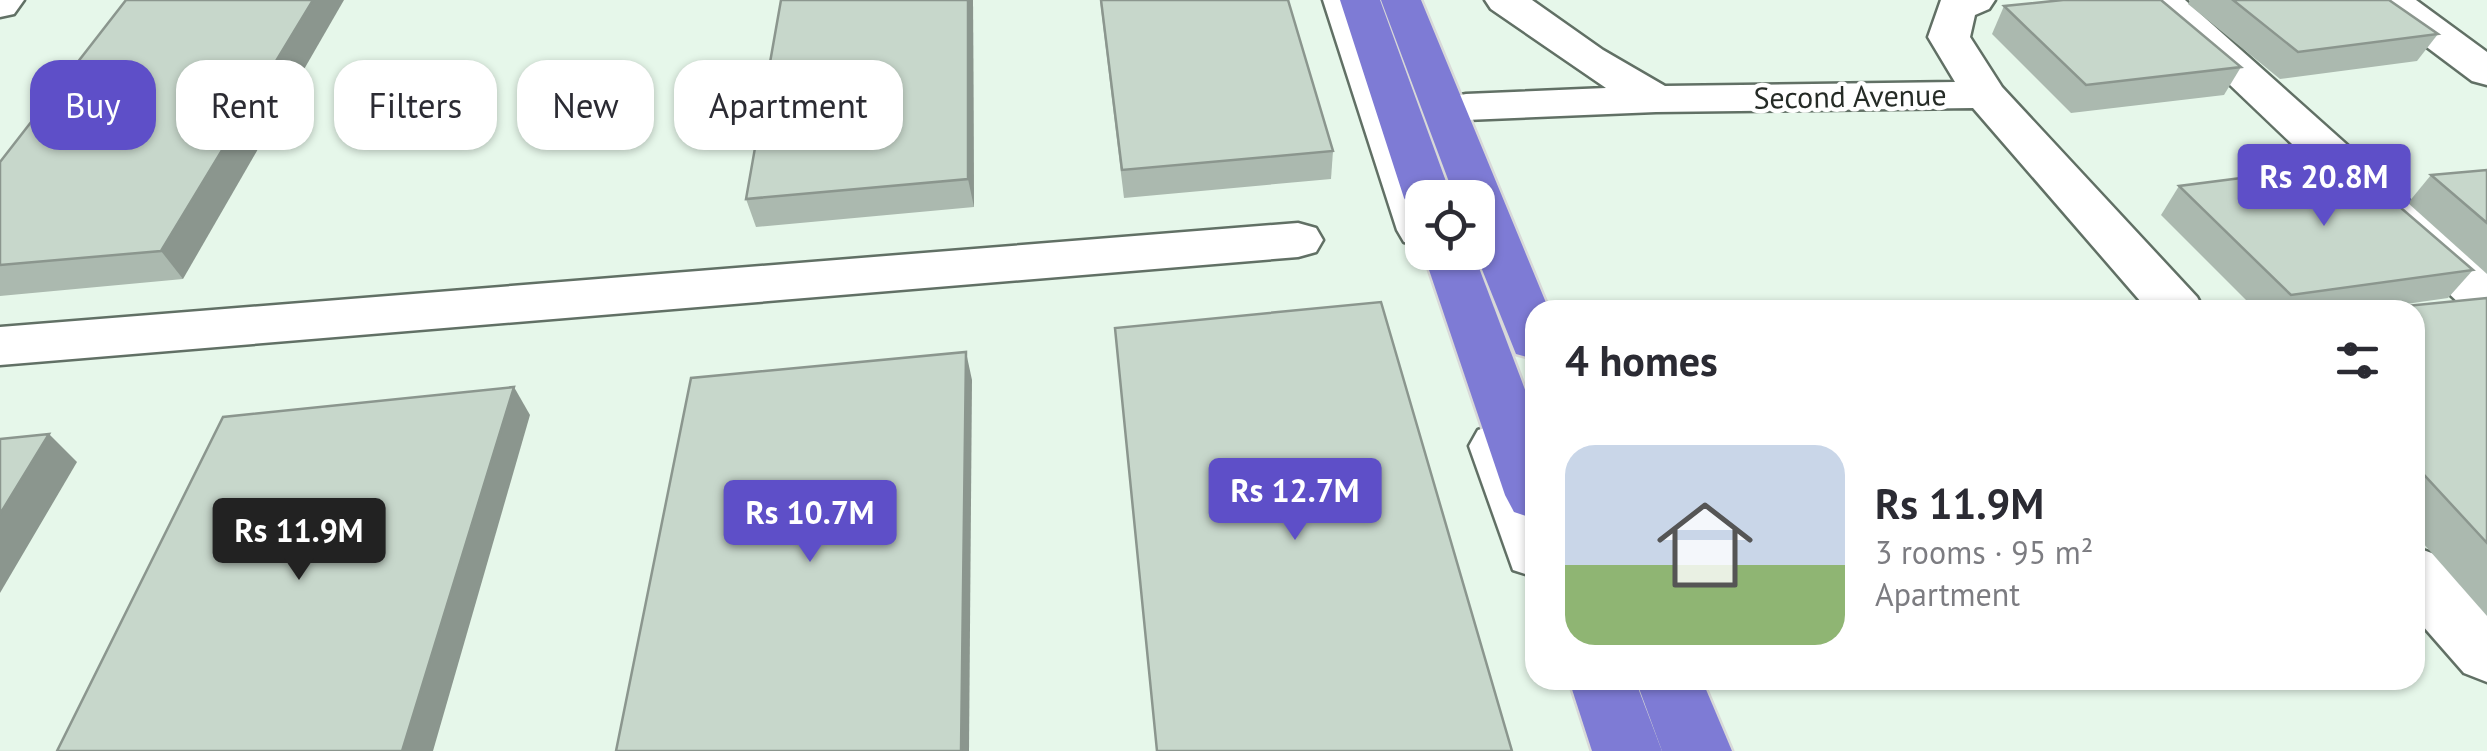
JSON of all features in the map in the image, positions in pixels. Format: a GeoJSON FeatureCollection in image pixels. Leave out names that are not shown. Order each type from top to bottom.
{"type":"FeatureCollection","features":[{"type":"Feature","properties":{"kind":"highway"},"geometry":{"type":"LineString","coordinates":[[1360,0],[1422,180]]}},
{"type":"Feature","properties":{"kind":"highway"},"geometry":{"type":"LineString","coordinates":[[1401,0],[1525,315]]}},
{"type":"Feature","properties":{"kind":"highway"},"geometry":{"type":"LineString","coordinates":[[1454,270],[1525,467]]}},
{"type":"Feature","properties":{"kind":"highway"},"geometry":{"type":"LineString","coordinates":[[1606,690],[1627,751]]}},
{"type":"Feature","properties":{"kind":"highway"},"geometry":{"type":"LineString","coordinates":[[1673,690],[1697,751]]}},
{"type":"Feature","properties":{"kind":"street"},"geometry":{"type":"LineString","coordinates":[[1343,0],[1405,181]]}},
{"type":"Feature","properties":{"kind":"street"},"geometry":{"type":"LineString","coordinates":[[1419,0],[1542,300]]}},
{"type":"Feature","properties":{"kind":"street"},"geometry":{"type":"LineString","coordinates":[[1505,0],[1588,59],[1656,99]]}},
{"type":"Feature","properties":{"kind":"street"},"geometry":{"type":"LineString","coordinates":[[1916,0],[1949,37]]}},
{"type":"Feature","properties":{"kind":"street","name":"Second Avenue"},"geometry":{"type":"LineString","coordinates":[[1975,0],[1956,8],[1949,37],[1985,95]]}},
{"type":"Feature","properties":{"kind":"street"},"geometry":{"type":"LineString","coordinates":[[2160,0],[2480,294]]}},
{"type":"Feature","properties":{"kind":"street"},"geometry":{"type":"LineString","coordinates":[[2390,0],[2487,72]]}},
{"type":"Feature","properties":{"kind":"street"},"geometry":{"type":"LineString","coordinates":[[1985,95],[2169,300]]}},
{"type":"Feature","properties":{"kind":"street","name":"Second Avenue"},"geometry":{"type":"LineString","coordinates":[[1466,107],[1656,99],[1985,95]]}},
{"type":"Feature","properties":{"kind":"street"},"geometry":{"type":"LineString","coordinates":[[0,346],[1298,240]]}},
{"type":"Feature","properties":{"kind":"street"},"geometry":{"type":"LineString","coordinates":[[1436,270],[1525,523]]}},
{"type":"Feature","properties":{"kind":"street"},"geometry":{"type":"LineString","coordinates":[[2425,584],[2487,653]]}},
{"type":"Feature","properties":{"kind":"street"},"geometry":{"type":"LineString","coordinates":[[1584,690],[1605,751]]}},
{"type":"Feature","properties":{"kind":"street"},"geometry":{"type":"LineString","coordinates":[[1706,690],[1731,751]]}},
{"type":"Feature","properties":{"kind":"building"},"geometry":{"type":"Polygon","coordinates":[[[126,0],[313,0],[277,60],[176,60],[176,150],[222,150],[161,251],[0,265],[0,162],[30,123],[30,150],[156,150],[156,60],[79,60],[126,0]]]}},
{"type":"Feature","properties":{"kind":"building"},"geometry":{"type":"Polygon","coordinates":[[[781,0],[968,0],[968,179],[746,199],[755,150],[903,150],[903,60],[770,60],[781,0]]]}},
{"type":"Feature","properties":{"kind":"building"},"geometry":{"type":"Polygon","coordinates":[[[1101,0],[1288,0],[1333,151],[1122,170],[1101,0]]]}},
{"type":"Feature","properties":{"kind":"building"},"geometry":{"type":"Polygon","coordinates":[[[2063,0],[2161,0],[2241,67],[2086,85],[2004,6],[2063,0]]]}},
{"type":"Feature","properties":{"kind":"building"},"geometry":{"type":"Polygon","coordinates":[[[2233,0],[2389,0],[2438,34],[2298,52],[2233,0]]]}},
{"type":"Feature","properties":{"kind":"building"},"geometry":{"type":"Polygon","coordinates":[[[2350,164],[2473,270],[2291,295],[2179,186],[2350,164]]]}},
{"type":"Feature","properties":{"kind":"building"},"geometry":{"type":"Polygon","coordinates":[[[2487,170],[2487,223],[2431,175],[2487,170]]]}},
{"type":"Feature","properties":{"kind":"building"},"geometry":{"type":"Polygon","coordinates":[[[2487,298],[2487,543],[2425,476],[2425,304],[2487,298]]]}},
{"type":"Feature","properties":{"kind":"building"},"geometry":{"type":"Polygon","coordinates":[[[1381,302],[1512,751],[1157,751],[1115,328],[1381,302]]]}},
{"type":"Feature","properties":{"kind":"building"},"geometry":{"type":"Polygon","coordinates":[[[966,352],[961,751],[616,751],[691,378],[966,352]]]}},
{"type":"Feature","properties":{"kind":"building"},"geometry":{"type":"Polygon","coordinates":[[[514,387],[402,751],[57,751],[223,417],[514,387]]]}},
{"type":"Feature","properties":{"kind":"building"},"geometry":{"type":"Polygon","coordinates":[[[49,434],[0,514],[0,439],[49,434]]]}}]}
